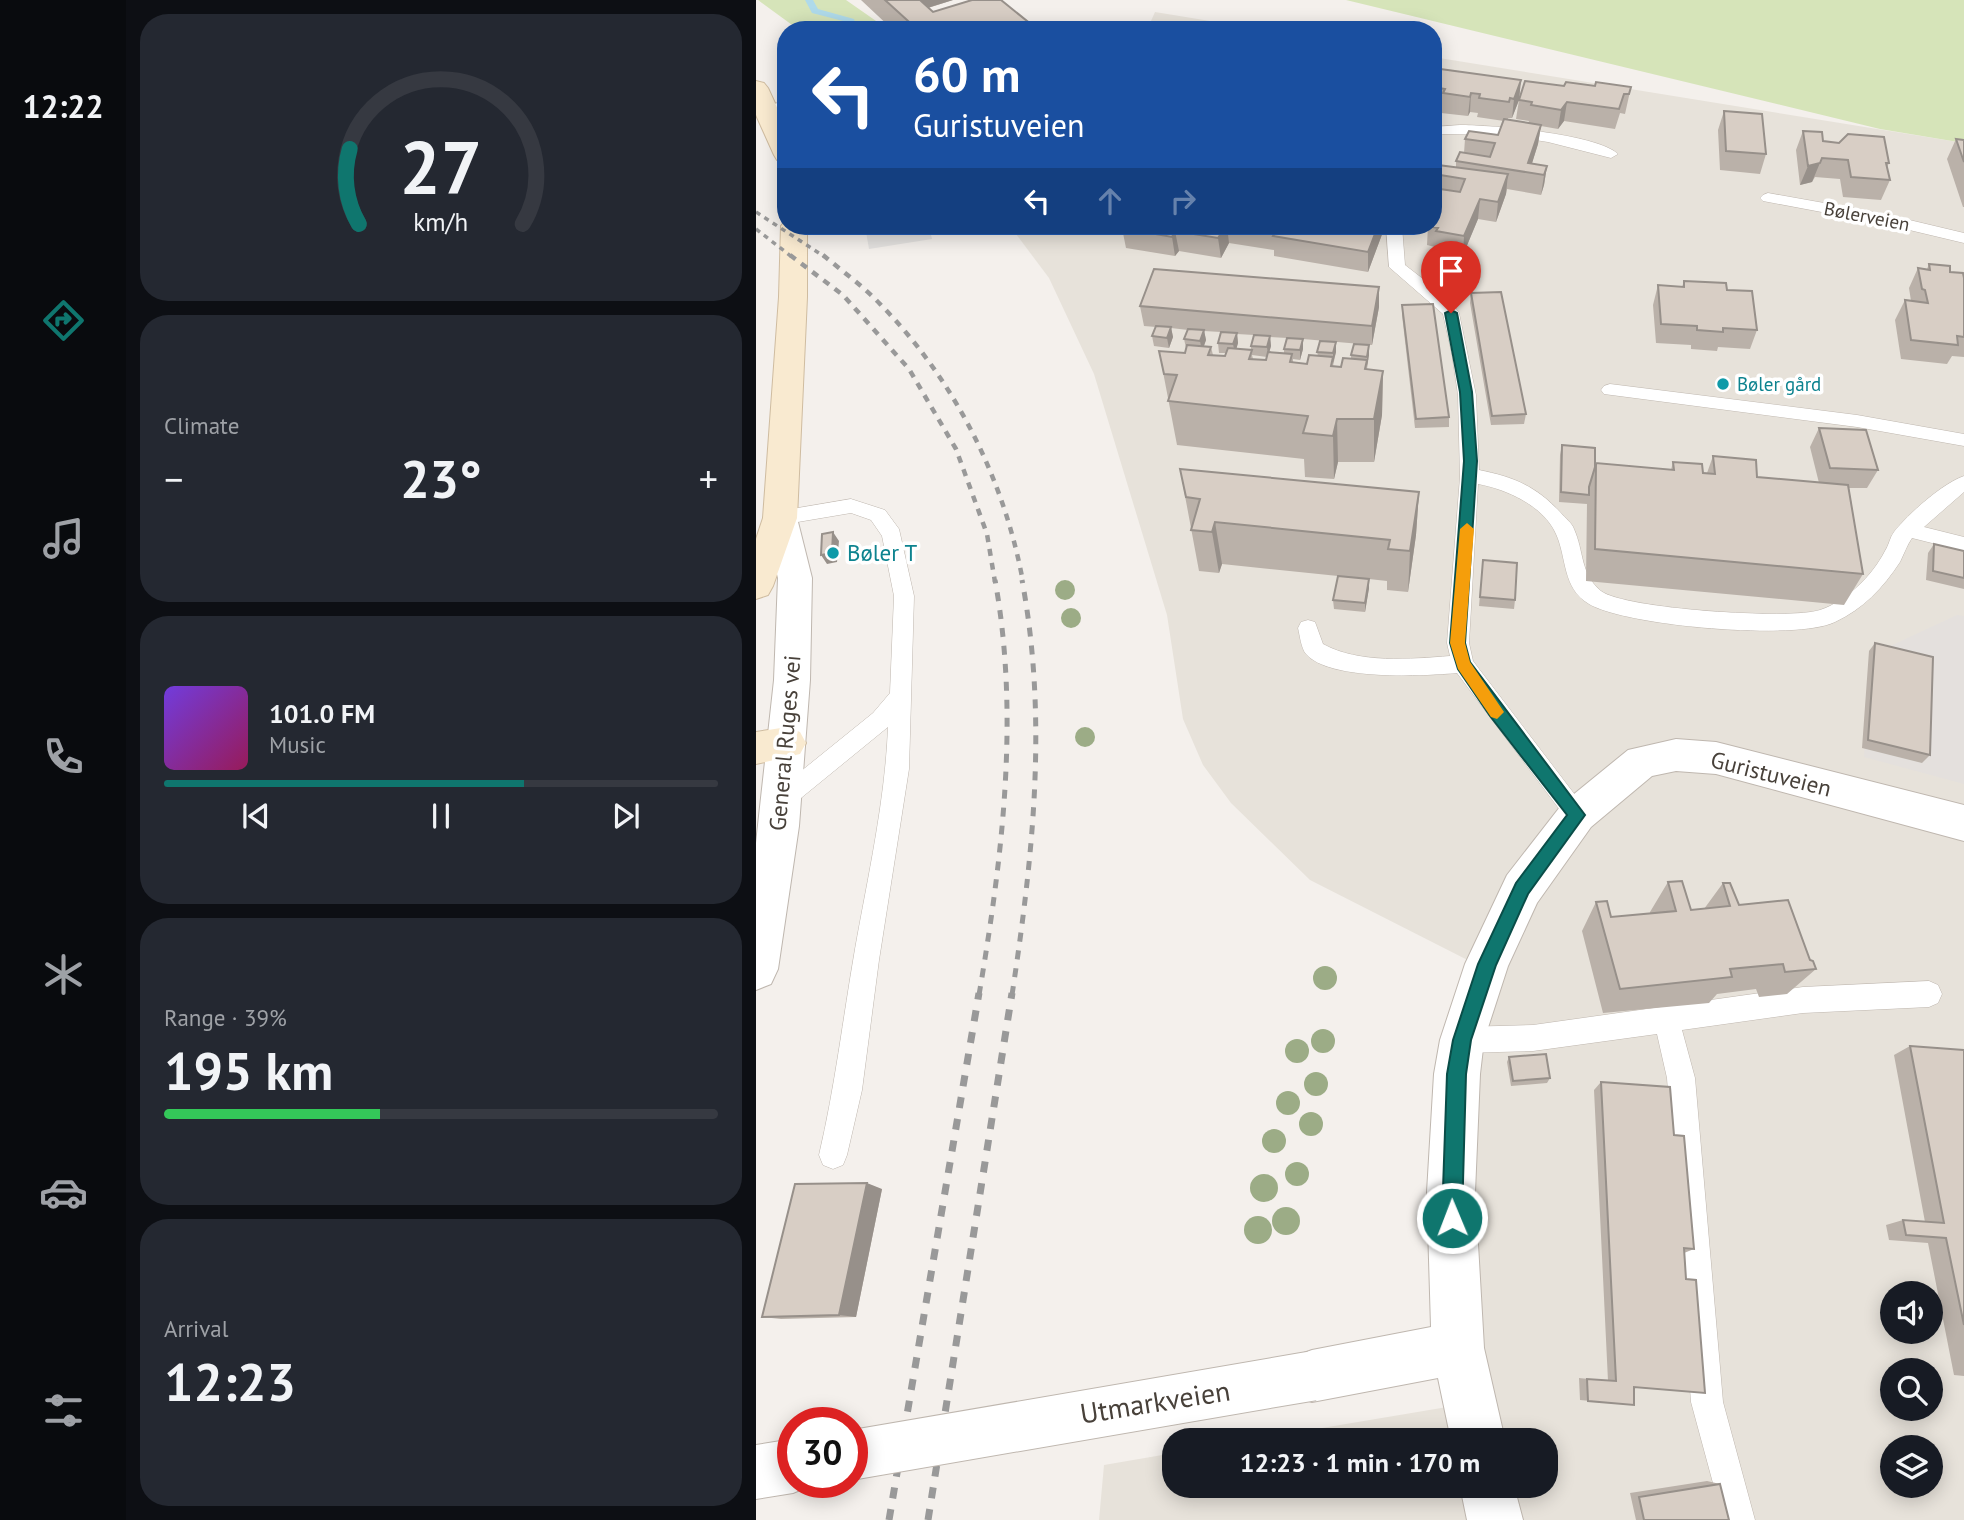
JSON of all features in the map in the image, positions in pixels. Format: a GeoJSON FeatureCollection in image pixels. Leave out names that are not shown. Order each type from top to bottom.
{"type":"FeatureCollection","features":[{"type":"Feature","properties":{"kind":"main road"},"geometry":{"type":"LineString","coordinates":[[756,88],[777,131]]}},
{"type":"Feature","properties":{"kind":"main road","name":"General Ruges vei"},"geometry":{"type":"LineString","coordinates":[[756,586],[780,518],[793,297],[794,235]]}},
{"type":"Feature","properties":{"kind":"street","name":"General Ruges vei"},"geometry":{"type":"LineString","coordinates":[[756,969],[782,800],[771,746],[792,680],[795,578],[780,518]]}},
{"type":"Feature","properties":{"kind":"street","name":"Guristuveien"},"geometry":{"type":"LineString","coordinates":[[1475,1428],[1458,1348],[1451,1192],[1457,1074],[1462,1040],[1487,964],[1522,889],[1577,815],[1642,762],[1676,755],[1716,758],[1964,823]]}},
{"type":"Feature","properties":{"kind":"street","name":"Utmarkveien"},"geometry":{"type":"LineString","coordinates":[[868,1452],[1312,1376],[1458,1348]]}},
{"type":"Feature","properties":{"kind":"street"},"geometry":{"type":"LineString","coordinates":[[756,1472],[777,1469]]}},
{"type":"Feature","properties":{"kind":"street"},"geometry":{"type":"LineString","coordinates":[[1489,1498],[1494,1520]]}},
{"type":"Feature","properties":{"kind":"lane"},"geometry":{"type":"LineString","coordinates":[[1442,131],[1476,129],[1507,132],[1569,142],[1611,154]]}},
{"type":"Feature","properties":{"kind":"lane","name":"Bølerveien"},"geometry":{"type":"LineString","coordinates":[[1768,198],[1880,218],[1964,238]]}},
{"type":"Feature","properties":{"kind":"lane"},"geometry":{"type":"LineString","coordinates":[[1395,235],[1397,267],[1443,303],[1453,321],[1466,392],[1469,475],[1458,643],[1463,664],[1525,750],[1577,815]]}},
{"type":"Feature","properties":{"kind":"lane"},"geometry":{"type":"LineString","coordinates":[[1610,390],[1857,421],[1964,440]]}},
{"type":"Feature","properties":{"kind":"lane"},"geometry":{"type":"LineString","coordinates":[[1469,475],[1504,482],[1537,499],[1565,530],[1576,577],[1595,598],[1631,609],[1681,617],[1801,623],[1827,617],[1852,602],[1875,583],[1894,554],[1901,537],[1942,497],[1964,483]]}},
{"type":"Feature","properties":{"kind":"lane"},"geometry":{"type":"LineString","coordinates":[[780,518],[852,506],[878,515],[892,534],[904,596],[898,769],[888,843],[866,960],[848,1090],[833,1155]]}},
{"type":"Feature","properties":{"kind":"lane"},"geometry":{"type":"LineString","coordinates":[[1908,530],[1964,544]]}},
{"type":"Feature","properties":{"kind":"lane"},"geometry":{"type":"LineString","coordinates":[[1308,628],[1314,649],[1334,659],[1415,667],[1463,664]]}},
{"type":"Feature","properties":{"kind":"lane"},"geometry":{"type":"LineString","coordinates":[[782,800],[881,720],[900,696]]}},
{"type":"Feature","properties":{"kind":"lane"},"geometry":{"type":"LineString","coordinates":[[1462,1040],[1533,1038],[1803,1000],[1929,994]]}},
{"type":"Feature","properties":{"kind":"lane"},"geometry":{"type":"LineString","coordinates":[[1666,1019],[1681,1078],[1707,1402],[1738,1520]]}},
{"type":"Feature","properties":{"kind":"shaded area"},"geometry":{"type":"Polygon","coordinates":[[[1155,12],[1210,21],[1151,21],[1155,12]]]}},
{"type":"Feature","properties":{"kind":"shaded area"},"geometry":{"type":"Polygon","coordinates":[[[1442,58],[1964,143],[1964,1520],[1099,1520],[1104,1465],[1162,1455],[1162,1498],[1558,1498],[1558,1428],[1322,1428],[1465,1404],[1454,1171],[1501,977],[1310,880],[1231,803],[1203,765],[1183,719],[1167,615],[1094,374],[1049,278],[1017,235],[1442,235],[1442,58]]]}},
{"type":"Feature","properties":{"kind":"shaded area"},"geometry":{"type":"Polygon","coordinates":[[[867,235],[931,235],[932,239],[869,249],[867,235]]]}},
{"type":"Feature","properties":{"kind":"shaded area"},"geometry":{"type":"Polygon","coordinates":[[[1957,615],[1964,616],[1964,784],[1864,757],[1871,655],[1957,615]]]}},
{"type":"Feature","properties":{"kind":"green space"},"geometry":{"type":"Polygon","coordinates":[[[758,0],[846,0],[876,21],[787,21],[758,0]]]}},
{"type":"Feature","properties":{"kind":"green space"},"geometry":{"type":"Polygon","coordinates":[[[1346,0],[1964,0],[1964,143],[1880,129],[1442,23],[1442,21],[1346,0]]]}},
{"type":"Feature","properties":{"kind":"building"},"geometry":{"type":"Polygon","coordinates":[[[885,0],[920,0],[933,12],[972,0],[1001,0],[1027,21],[908,21],[885,0]]]}},
{"type":"Feature","properties":{"kind":"building"},"geometry":{"type":"Polygon","coordinates":[[[1442,69],[1521,80],[1514,99],[1510,98],[1509,102],[1479,98],[1480,94],[1471,93],[1470,97],[1443,93],[1445,89],[1442,88],[1442,69]]]}},
{"type":"Feature","properties":{"kind":"building"},"geometry":{"type":"Polygon","coordinates":[[[1525,81],[1564,86],[1566,82],[1595,86],[1596,82],[1631,87],[1629,94],[1624,94],[1619,109],[1567,102],[1561,110],[1519,100],[1525,81]]]}},
{"type":"Feature","properties":{"kind":"building"},"geometry":{"type":"Polygon","coordinates":[[[1724,111],[1762,114],[1766,154],[1726,151],[1724,111]]]}},
{"type":"Feature","properties":{"kind":"building"},"geometry":{"type":"Polygon","coordinates":[[[1504,119],[1541,125],[1528,163],[1547,166],[1544,175],[1456,161],[1460,152],[1490,157],[1495,143],[1465,139],[1469,131],[1498,135],[1504,119]]]}},
{"type":"Feature","properties":{"kind":"building"},"geometry":{"type":"Polygon","coordinates":[[[1803,131],[1822,132],[1823,141],[1839,143],[1848,134],[1884,137],[1890,180],[1851,177],[1848,160],[1822,158],[1820,163],[1808,166],[1803,131]]]}},
{"type":"Feature","properties":{"kind":"building"},"geometry":{"type":"Polygon","coordinates":[[[1956,139],[1964,140],[1964,162],[1956,139]]]}},
{"type":"Feature","properties":{"kind":"building"},"geometry":{"type":"Polygon","coordinates":[[[1442,166],[1508,174],[1498,202],[1480,199],[1464,236],[1442,232],[1442,189],[1460,192],[1465,179],[1442,175],[1442,166]]]}},
{"type":"Feature","properties":{"kind":"building"},"geometry":{"type":"Polygon","coordinates":[[[1200,235],[1220,235],[1218,238],[1200,235]]]}},
{"type":"Feature","properties":{"kind":"building"},"geometry":{"type":"Polygon","coordinates":[[[1274,235],[1375,235],[1368,252],[1274,235]]]}},
{"type":"Feature","properties":{"kind":"building"},"geometry":{"type":"Polygon","coordinates":[[[1929,264],[1950,266],[1950,272],[1963,273],[1964,337],[1957,336],[1958,345],[1911,340],[1905,300],[1928,303],[1918,268],[1930,270],[1929,264]]]}},
{"type":"Feature","properties":{"kind":"building"},"geometry":{"type":"Polygon","coordinates":[[[1154,269],[1379,287],[1372,326],[1140,306],[1154,269]]]}},
{"type":"Feature","properties":{"kind":"building"},"geometry":{"type":"Polygon","coordinates":[[[1684,281],[1726,283],[1727,290],[1752,291],[1757,330],[1723,328],[1723,332],[1697,330],[1697,326],[1661,324],[1658,285],[1684,287],[1684,281]]]}},
{"type":"Feature","properties":{"kind":"building"},"geometry":{"type":"Polygon","coordinates":[[[1501,292],[1526,414],[1492,416],[1471,293],[1501,292]]]}},
{"type":"Feature","properties":{"kind":"building"},"geometry":{"type":"Polygon","coordinates":[[[1433,304],[1449,417],[1416,419],[1402,305],[1433,304]]]}},
{"type":"Feature","properties":{"kind":"building"},"geometry":{"type":"Polygon","coordinates":[[[1156,326],[1171,327],[1167,338],[1152,336],[1156,326]]]}},
{"type":"Feature","properties":{"kind":"building"},"geometry":{"type":"Polygon","coordinates":[[[1188,329],[1204,330],[1200,341],[1184,339],[1188,329]]]}},
{"type":"Feature","properties":{"kind":"building"},"geometry":{"type":"Polygon","coordinates":[[[1221,332],[1237,333],[1233,344],[1218,343],[1221,332]]]}},
{"type":"Feature","properties":{"kind":"building"},"geometry":{"type":"Polygon","coordinates":[[[1254,335],[1270,336],[1267,347],[1251,346],[1254,335]]]}},
{"type":"Feature","properties":{"kind":"building"},"geometry":{"type":"Polygon","coordinates":[[[1287,338],[1303,339],[1300,350],[1284,349],[1287,338]]]}},
{"type":"Feature","properties":{"kind":"building"},"geometry":{"type":"Polygon","coordinates":[[[1320,341],[1336,342],[1333,353],[1317,352],[1320,341]]]}},
{"type":"Feature","properties":{"kind":"building"},"geometry":{"type":"Polygon","coordinates":[[[1354,344],[1369,345],[1367,357],[1351,355],[1354,344]]]}},
{"type":"Feature","properties":{"kind":"building"},"geometry":{"type":"Polygon","coordinates":[[[1187,345],[1211,347],[1208,355],[1225,356],[1228,348],[1252,350],[1249,359],[1266,360],[1268,352],[1292,354],[1290,362],[1307,364],[1309,355],[1333,357],[1331,366],[1341,367],[1343,358],[1367,360],[1365,369],[1383,371],[1374,419],[1337,419],[1333,436],[1303,433],[1308,416],[1168,401],[1177,375],[1164,374],[1159,351],[1185,353],[1187,345]]]}},
{"type":"Feature","properties":{"kind":"building"},"geometry":{"type":"Polygon","coordinates":[[[1819,428],[1866,430],[1878,470],[1830,468],[1819,428]]]}},
{"type":"Feature","properties":{"kind":"building"},"geometry":{"type":"Polygon","coordinates":[[[1562,445],[1595,448],[1595,467],[1589,495],[1561,492],[1562,445]]]}},
{"type":"Feature","properties":{"kind":"building"},"geometry":{"type":"Polygon","coordinates":[[[1713,456],[1756,460],[1757,477],[1848,485],[1863,574],[1595,549],[1596,463],[1674,470],[1673,462],[1702,464],[1703,473],[1715,474],[1713,456]]]}},
{"type":"Feature","properties":{"kind":"building"},"geometry":{"type":"Polygon","coordinates":[[[1180,469],[1419,492],[1410,551],[1388,549],[1390,540],[1215,522],[1212,532],[1191,530],[1200,499],[1186,497],[1180,469]]]}},
{"type":"Feature","properties":{"kind":"building"},"geometry":{"type":"Polygon","coordinates":[[[833,532],[832,553],[821,555],[822,534],[833,532]]]}},
{"type":"Feature","properties":{"kind":"building"},"geometry":{"type":"Polygon","coordinates":[[[1934,544],[1964,551],[1964,578],[1933,571],[1934,544]]]}},
{"type":"Feature","properties":{"kind":"building"},"geometry":{"type":"Polygon","coordinates":[[[1483,560],[1517,563],[1515,600],[1480,597],[1483,560]]]}},
{"type":"Feature","properties":{"kind":"building"},"geometry":{"type":"Polygon","coordinates":[[[1338,576],[1369,579],[1365,603],[1333,600],[1338,576]]]}},
{"type":"Feature","properties":{"kind":"building"},"geometry":{"type":"Polygon","coordinates":[[[1875,643],[1933,657],[1930,755],[1868,740],[1875,643]]]}},
{"type":"Feature","properties":{"kind":"building"},"geometry":{"type":"Polygon","coordinates":[[[1682,881],[1691,910],[1730,906],[1723,883],[1730,883],[1739,905],[1788,900],[1810,960],[1816,969],[1785,972],[1783,964],[1730,969],[1732,977],[1620,989],[1596,902],[1607,901],[1611,917],[1676,911],[1668,882],[1682,881]]]}},
{"type":"Feature","properties":{"kind":"building"},"geometry":{"type":"Polygon","coordinates":[[[1910,1046],[1964,1050],[1964,1325],[1946,1238],[1906,1235],[1903,1220],[1944,1223],[1910,1046]]]}},
{"type":"Feature","properties":{"kind":"building"},"geometry":{"type":"Polygon","coordinates":[[[1546,1054],[1550,1078],[1513,1081],[1509,1057],[1546,1054]]]}},
{"type":"Feature","properties":{"kind":"building"},"geometry":{"type":"Polygon","coordinates":[[[1601,1082],[1670,1087],[1674,1135],[1684,1136],[1694,1249],[1684,1248],[1686,1279],[1696,1280],[1705,1393],[1634,1387],[1634,1405],[1588,1401],[1587,1379],[1616,1381],[1601,1082]]]}},
{"type":"Feature","properties":{"kind":"building"},"geometry":{"type":"Polygon","coordinates":[[[867,1183],[839,1315],[762,1317],[795,1184],[867,1183]]]}},
{"type":"Feature","properties":{"kind":"building"},"geometry":{"type":"Polygon","coordinates":[[[1720,1484],[1729,1520],[1644,1520],[1639,1497],[1720,1484]]]}},
{"type":"Feature","properties":{"kind":"waterway"},"geometry":{"type":"LineString","coordinates":[[809,0],[815,11],[851,21]]}},
{"type":"Feature","properties":{"kind":"railway"},"geometry":{"type":"LineString","coordinates":[[756,212],[777,226]]}},
{"type":"Feature","properties":{"kind":"railway"},"geometry":{"type":"LineString","coordinates":[[756,229],[792,257]]}},
{"type":"Feature","properties":{"kind":"railway"},"geometry":{"type":"LineString","coordinates":[[791,235],[825,257]]}},
{"type":"Feature","properties":{"kind":"railway"},"geometry":{"type":"LineString","coordinates":[[790,255],[843,295],[909,369],[956,449],[987,534],[995,582]]}},
{"type":"Feature","properties":{"kind":"railway"},"geometry":{"type":"LineString","coordinates":[[823,255],[873,297],[907,333],[953,397],[989,468],[1003,505],[1023,582]]}},
{"type":"Feature","properties":{"kind":"railway"},"geometry":{"type":"LineString","coordinates":[[979,995],[995,892],[1005,788],[1006,684],[995,580]]}},
{"type":"Feature","properties":{"kind":"railway"},"geometry":{"type":"LineString","coordinates":[[1012,995],[1026,891],[1035,788],[1034,684],[1022,580]]}},
{"type":"Feature","properties":{"kind":"railway"},"geometry":{"type":"LineString","coordinates":[[889,1520],[979,993]]}},
{"type":"Feature","properties":{"kind":"railway"},"geometry":{"type":"LineString","coordinates":[[928,1520],[1012,993]]}},
{"type":"Feature","properties":{"kind":"slow traffic"},"geometry":{"type":"LineString","coordinates":[[1467,529],[1458,643],[1463,664],[1497,712]]}},
{"type":"Feature","properties":{"kind":"place","name":"Bøler gård"},"geometry":{"type":"Point","coordinates":[1723,384]}},
{"type":"Feature","properties":{"kind":"place","name":"Bøler T"},"geometry":{"type":"Point","coordinates":[833,553]}},
{"type":"Feature","properties":{"kind":"route"},"geometry":{"type":"LineString","coordinates":[[1451,313],[1466,392],[1469,428],[1467,524],[1458,643],[1463,664],[1577,815],[1522,889],[1487,964],[1462,1040],[1457,1074],[1452,1218]]}}]}
